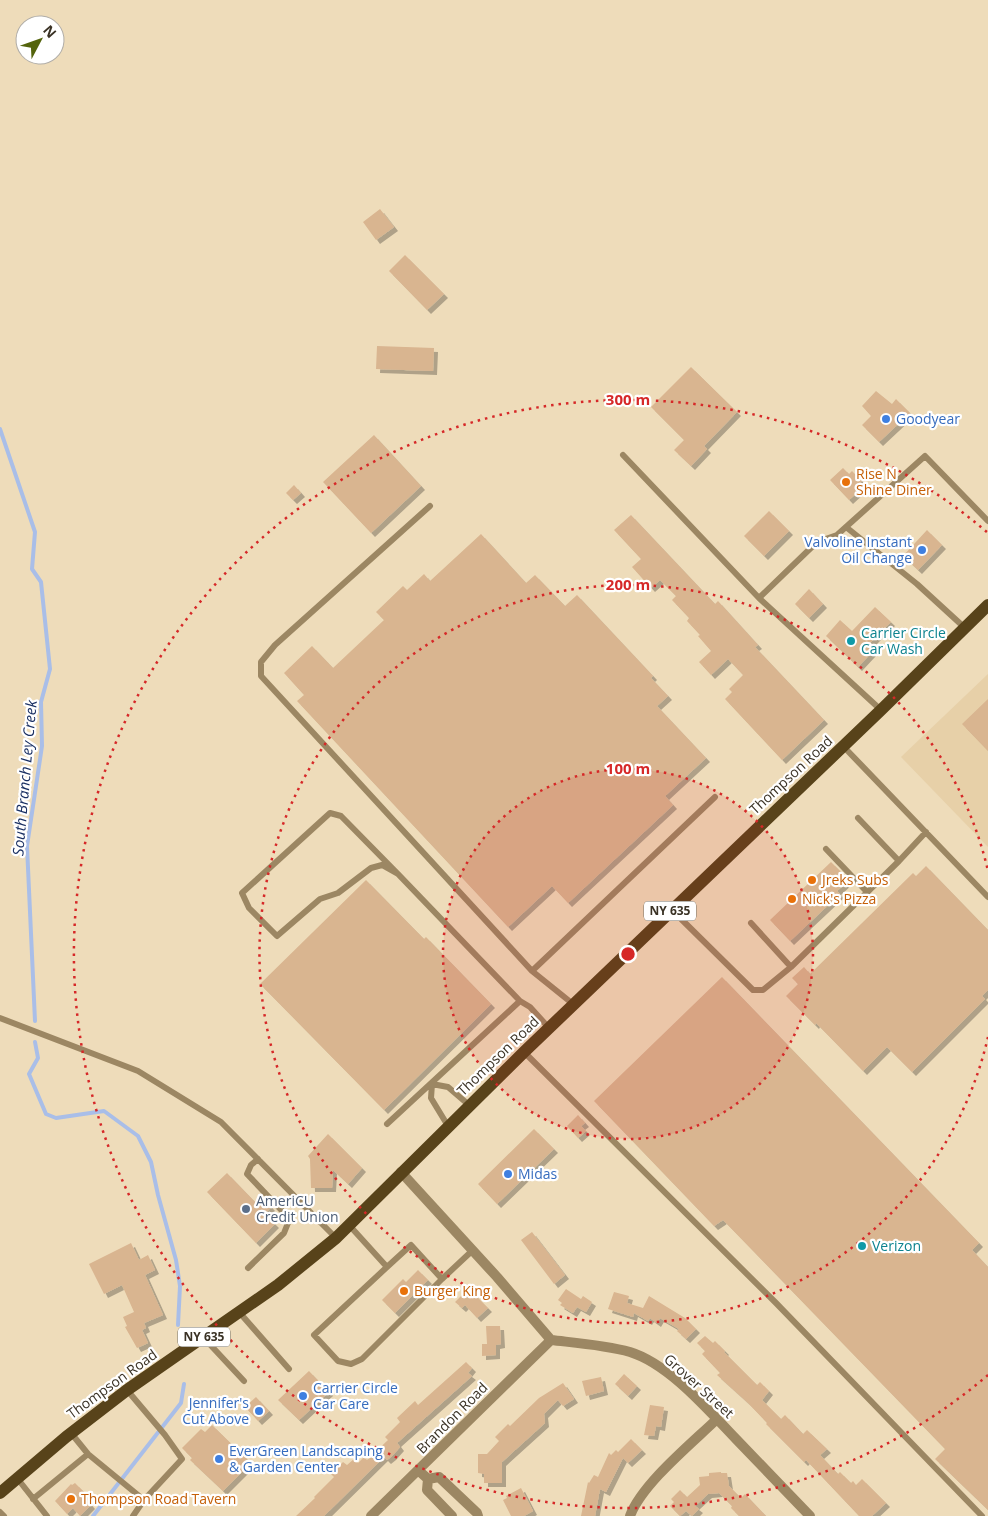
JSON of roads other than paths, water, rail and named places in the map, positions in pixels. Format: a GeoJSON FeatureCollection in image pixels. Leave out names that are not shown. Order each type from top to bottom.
{"type":"FeatureCollection","features":[{"type":"Feature","properties":{"kind":"main road","name":"Thompson Road"},"geometry":{"type":"LineString","coordinates":[[0,1492],[70,1433],[127,1390],[278,1285],[336,1238],[573,1004],[881,710],[988,605]]}},
{"type":"Feature","properties":{"kind":"street"},"geometry":{"type":"LineString","coordinates":[[401,1172],[473,1250],[551,1340]]}},
{"type":"Feature","properties":{"kind":"street","name":"Grover Street"},"geometry":{"type":"LineString","coordinates":[[551,1340],[612,1348],[631,1353],[655,1364],[668,1373],[717,1419],[810,1516]]}},
{"type":"Feature","properties":{"kind":"street","name":"Brandon Road"},"geometry":{"type":"LineString","coordinates":[[372,1516],[551,1340]]}},
{"type":"Feature","properties":{"kind":"street"},"geometry":{"type":"LineString","coordinates":[[630,1516],[634,1506],[651,1483],[717,1419]]}},
{"type":"Feature","properties":{"kind":"street"},"geometry":{"type":"LineString","coordinates":[[418,1470],[428,1479]]}},
{"type":"Feature","properties":{"kind":"street"},"geometry":{"type":"LineString","coordinates":[[428,1479],[439,1477],[478,1516]]}},
{"type":"Feature","properties":{"kind":"street"},"geometry":{"type":"LineString","coordinates":[[428,1479],[426,1490],[452,1516]]}},
{"type":"Feature","properties":{"kind":"lane"},"geometry":{"type":"LineString","coordinates":[[622,455],[759,598],[881,710]]}},
{"type":"Feature","properties":{"kind":"lane"},"geometry":{"type":"LineString","coordinates":[[759,598],[817,542],[837,535],[925,456],[988,521]]}},
{"type":"Feature","properties":{"kind":"lane"},"geometry":{"type":"LineString","coordinates":[[430,506],[275,645],[261,662],[261,676],[532,971],[573,1004]]}},
{"type":"Feature","properties":{"kind":"lane"},"geometry":{"type":"LineString","coordinates":[[846,527],[917,584],[966,628]]}},
{"type":"Feature","properties":{"kind":"lane"},"geometry":{"type":"LineString","coordinates":[[843,746],[988,897]]}},
{"type":"Feature","properties":{"kind":"lane"},"geometry":{"type":"LineString","coordinates":[[532,971],[715,797]]}},
{"type":"Feature","properties":{"kind":"lane"},"geometry":{"type":"LineString","coordinates":[[398,874],[382,865],[371,868],[338,893],[320,899],[278,936],[249,908],[242,893],[330,813],[341,816],[398,874],[520,1001],[530,1007],[549,1028]]}},
{"type":"Feature","properties":{"kind":"lane"},"geometry":{"type":"LineString","coordinates":[[858,818],[899,861]]}},
{"type":"Feature","properties":{"kind":"lane"},"geometry":{"type":"LineString","coordinates":[[672,910],[753,990],[763,990],[791,967],[926,832]]}},
{"type":"Feature","properties":{"kind":"lane"},"geometry":{"type":"LineString","coordinates":[[826,849],[867,892]]}},
{"type":"Feature","properties":{"kind":"lane"},"geometry":{"type":"LineString","coordinates":[[751,923],[791,967]]}},
{"type":"Feature","properties":{"kind":"lane"},"geometry":{"type":"LineString","coordinates":[[388,1124],[520,1001]]}},
{"type":"Feature","properties":{"kind":"lane"},"geometry":{"type":"LineString","coordinates":[[0,1018],[138,1071],[221,1122],[336,1238]]}},
{"type":"Feature","properties":{"kind":"lane"},"geometry":{"type":"LineString","coordinates":[[524,1052],[776,1303],[982,1516]]}},
{"type":"Feature","properties":{"kind":"lane"},"geometry":{"type":"LineString","coordinates":[[432,1084],[448,1087],[469,1105]]}},
{"type":"Feature","properties":{"kind":"lane"},"geometry":{"type":"LineString","coordinates":[[432,1084],[432,1098],[448,1126]]}},
{"type":"Feature","properties":{"kind":"lane"},"geometry":{"type":"LineString","coordinates":[[248,1268],[284,1233],[288,1223],[285,1214],[246,1174],[258,1159]]}},
{"type":"Feature","properties":{"kind":"lane"},"geometry":{"type":"LineString","coordinates":[[349,1225],[387,1267]]}},
{"type":"Feature","properties":{"kind":"lane"},"geometry":{"type":"LineString","coordinates":[[442,1279],[411,1245],[314,1335],[338,1362],[351,1364],[362,1359],[473,1250]]}},
{"type":"Feature","properties":{"kind":"lane"},"geometry":{"type":"LineString","coordinates":[[240,1312],[289,1369]]}},
{"type":"Feature","properties":{"kind":"lane"},"geometry":{"type":"LineString","coordinates":[[203,1337],[244,1381]]}},
{"type":"Feature","properties":{"kind":"lane"},"geometry":{"type":"LineString","coordinates":[[127,1390],[182,1459],[144,1500],[133,1516]]}},
{"type":"Feature","properties":{"kind":"lane"},"geometry":{"type":"LineString","coordinates":[[70,1433],[88,1454],[144,1500]]}},
{"type":"Feature","properties":{"kind":"lane"},"geometry":{"type":"LineString","coordinates":[[34,1499],[88,1454]]}},
{"type":"Feature","properties":{"kind":"lane"},"geometry":{"type":"LineString","coordinates":[[17,1478],[48,1516]]}},
{"type":"Feature","properties":{"kind":"lane"},"geometry":{"type":"LineString","coordinates":[[0,1512],[4,1516]]}},
{"type":"Feature","properties":{"kind":"waterway","name":"South Branch Ley Creek"},"geometry":{"type":"LineString","coordinates":[[0,429],[35,532],[32,569],[41,582],[50,669],[41,702],[42,746],[27,846],[35,1021]]}},
{"type":"Feature","properties":{"kind":"waterway","name":"South Branch Ley Creek"},"geometry":{"type":"LineString","coordinates":[[35,1042],[38,1058],[29,1074],[46,1114],[56,1118],[104,1111],[138,1136],[151,1162],[176,1260],[180,1286],[178,1325]]}},
{"type":"Feature","properties":{"kind":"waterway","name":"South Branch Ley Creek"},"geometry":{"type":"LineString","coordinates":[[93,1516],[181,1403],[184,1384]]}},
{"type":"Feature","properties":{"kind":"place","name":"Goodyear"},"geometry":{"type":"Point","coordinates":[886,419]}},
{"type":"Feature","properties":{"kind":"place","name":"Rise N Shine Diner"},"geometry":{"type":"Point","coordinates":[846,482]}},
{"type":"Feature","properties":{"kind":"place","name":"Valvoline Instant Oil Change"},"geometry":{"type":"Point","coordinates":[922,550]}},
{"type":"Feature","properties":{"kind":"place","name":"Carrier Circle Car Wash"},"geometry":{"type":"Point","coordinates":[851,641]}},
{"type":"Feature","properties":{"kind":"place","name":"Jreks Subs"},"geometry":{"type":"Point","coordinates":[812,880]}},
{"type":"Feature","properties":{"kind":"place","name":"Nick's Pizza"},"geometry":{"type":"Point","coordinates":[792,899]}},
{"type":"Feature","properties":{"kind":"place","name":"Midas"},"geometry":{"type":"Point","coordinates":[508,1174]}},
{"type":"Feature","properties":{"kind":"place","name":"AmeriCU Credit Union"},"geometry":{"type":"Point","coordinates":[246,1209]}},
{"type":"Feature","properties":{"kind":"place","name":"Verizon"},"geometry":{"type":"Point","coordinates":[862,1246]}},
{"type":"Feature","properties":{"kind":"place","name":"Burger King"},"geometry":{"type":"Point","coordinates":[404,1291]}},
{"type":"Feature","properties":{"kind":"place","name":"Carrier Circle Car Care"},"geometry":{"type":"Point","coordinates":[303,1396]}},
{"type":"Feature","properties":{"kind":"place","name":"Jennifer's Cut Above"},"geometry":{"type":"Point","coordinates":[259,1411]}},
{"type":"Feature","properties":{"kind":"place","name":"EverGreen Landscaping & Garden Center"},"geometry":{"type":"Point","coordinates":[219,1459]}},
{"type":"Feature","properties":{"kind":"place","name":"Thompson Road Tavern"},"geometry":{"type":"Point","coordinates":[71,1499]}}]}
